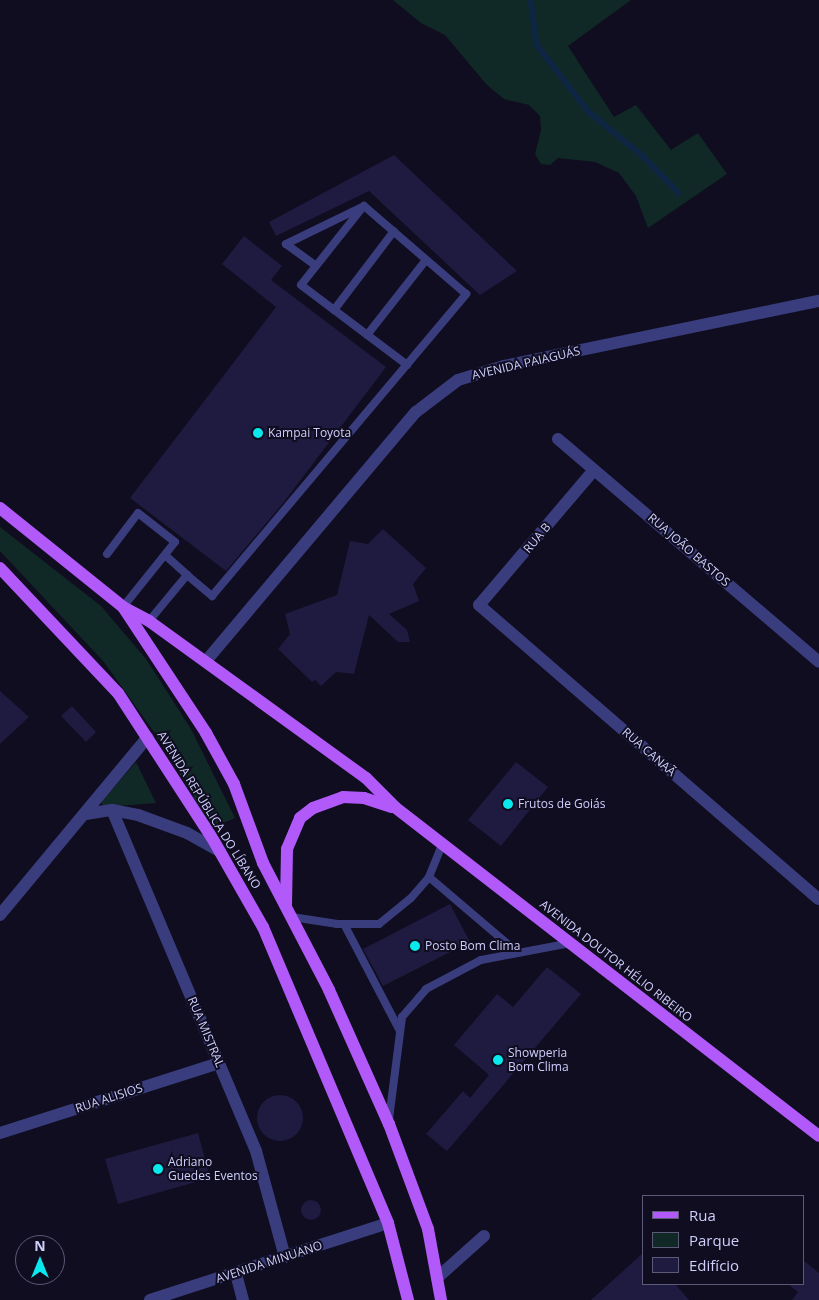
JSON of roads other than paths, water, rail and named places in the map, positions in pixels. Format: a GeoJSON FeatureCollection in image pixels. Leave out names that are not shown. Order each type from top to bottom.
{"type":"FeatureCollection","features":[{"type":"Feature","properties":{"kind":"main road"},"geometry":{"type":"LineString","coordinates":[[0,508],[123,608],[149,620],[366,778],[396,808]]}},
{"type":"Feature","properties":{"kind":"main road","name":"AVENIDA REPÚBLICA DO LÍBANO"},"geometry":{"type":"LineString","coordinates":[[0,568],[98,669],[148,737],[220,851],[281,964],[388,1222],[408,1300]]}},
{"type":"Feature","properties":{"kind":"main road"},"geometry":{"type":"LineString","coordinates":[[123,608],[206,733],[234,784],[263,863],[329,990],[388,1124],[428,1230],[441,1300]]}},
{"type":"Feature","properties":{"kind":"main road"},"geometry":{"type":"LineString","coordinates":[[289,911],[287,849],[291,835],[300,818],[313,808],[343,797],[364,798],[396,808]]}},
{"type":"Feature","properties":{"kind":"main road","name":"AVENIDA DOUTOR HÉLIO RIBEIRO"},"geometry":{"type":"LineString","coordinates":[[396,808],[819,1136]]}},
{"type":"Feature","properties":{"kind":"street","name":"AVENIDA PAIAGUÁS"},"geometry":{"type":"LineString","coordinates":[[206,661],[416,412],[458,380],[504,366],[819,301]]}},
{"type":"Feature","properties":{"kind":"street","name":"RUA JOÃO BASTOS"},"geometry":{"type":"LineString","coordinates":[[558,439],[819,662]]}},
{"type":"Feature","properties":{"kind":"street","name":"RUA B"},"geometry":{"type":"LineString","coordinates":[[479,605],[594,470]]}},
{"type":"Feature","properties":{"kind":"street","name":"RUA CANAÃ"},"geometry":{"type":"LineString","coordinates":[[479,605],[819,899]]}},
{"type":"Feature","properties":{"kind":"street"},"geometry":{"type":"LineString","coordinates":[[0,914],[86,814],[148,737]]}},
{"type":"Feature","properties":{"kind":"street"},"geometry":{"type":"LineString","coordinates":[[86,814],[112,810],[169,825],[220,851]]}},
{"type":"Feature","properties":{"kind":"street","name":"RUA MISTRAL"},"geometry":{"type":"LineString","coordinates":[[112,810],[256,1151],[285,1257]]}},
{"type":"Feature","properties":{"kind":"street","name":"RUA ALISIOS"},"geometry":{"type":"LineString","coordinates":[[0,1132],[219,1063]]}},
{"type":"Feature","properties":{"kind":"street","name":"AVENIDA MINUANO"},"geometry":{"type":"LineString","coordinates":[[150,1300],[236,1274],[388,1222]]}},
{"type":"Feature","properties":{"kind":"street"},"geometry":{"type":"LineString","coordinates":[[437,1278],[484,1236]]}},
{"type":"Feature","properties":{"kind":"street"},"geometry":{"type":"LineString","coordinates":[[236,1274],[243,1300]]}},
{"type":"Feature","properties":{"kind":"lane"},"geometry":{"type":"LineString","coordinates":[[164,555],[212,596],[466,294],[364,206]]}},
{"type":"Feature","properties":{"kind":"lane"},"geometry":{"type":"LineString","coordinates":[[316,266],[286,244],[364,206]]}},
{"type":"Feature","properties":{"kind":"lane"},"geometry":{"type":"LineString","coordinates":[[364,206],[301,285],[407,365]]}},
{"type":"Feature","properties":{"kind":"lane"},"geometry":{"type":"LineString","coordinates":[[334,310],[394,231]]}},
{"type":"Feature","properties":{"kind":"lane"},"geometry":{"type":"LineString","coordinates":[[367,335],[426,260]]}},
{"type":"Feature","properties":{"kind":"lane"},"geometry":{"type":"LineString","coordinates":[[107,554],[138,513],[175,542],[123,608]]}},
{"type":"Feature","properties":{"kind":"lane"},"geometry":{"type":"LineString","coordinates":[[149,620],[187,575]]}},
{"type":"Feature","properties":{"kind":"lane"},"geometry":{"type":"LineString","coordinates":[[289,911],[344,924],[379,924],[411,898],[429,877],[443,843]]}},
{"type":"Feature","properties":{"kind":"lane"},"geometry":{"type":"LineString","coordinates":[[429,877],[517,952]]}},
{"type":"Feature","properties":{"kind":"lane"},"geometry":{"type":"LineString","coordinates":[[344,924],[400,1031]]}},
{"type":"Feature","properties":{"kind":"lane"},"geometry":{"type":"LineString","coordinates":[[388,1124],[402,1017],[426,989],[481,960],[572,943]]}},
{"type":"Feature","properties":{"kind":"waterway"},"geometry":{"type":"LineString","coordinates":[[531,0],[537,45],[589,112],[643,156],[679,193]]}},
{"type":"Feature","properties":{"kind":"place","name":"Kampai Toyota"},"geometry":{"type":"Point","coordinates":[258,433]}},
{"type":"Feature","properties":{"kind":"place","name":"Frutos de Goiás"},"geometry":{"type":"Point","coordinates":[508,804]}},
{"type":"Feature","properties":{"kind":"place","name":"Posto Bom Clima"},"geometry":{"type":"Point","coordinates":[415,946]}},
{"type":"Feature","properties":{"kind":"place","name":"Showperia Bom Clima"},"geometry":{"type":"Point","coordinates":[498,1060]}},
{"type":"Feature","properties":{"kind":"place","name":"Adriano Guedes Eventos"},"geometry":{"type":"Point","coordinates":[158,1169]}}]}
